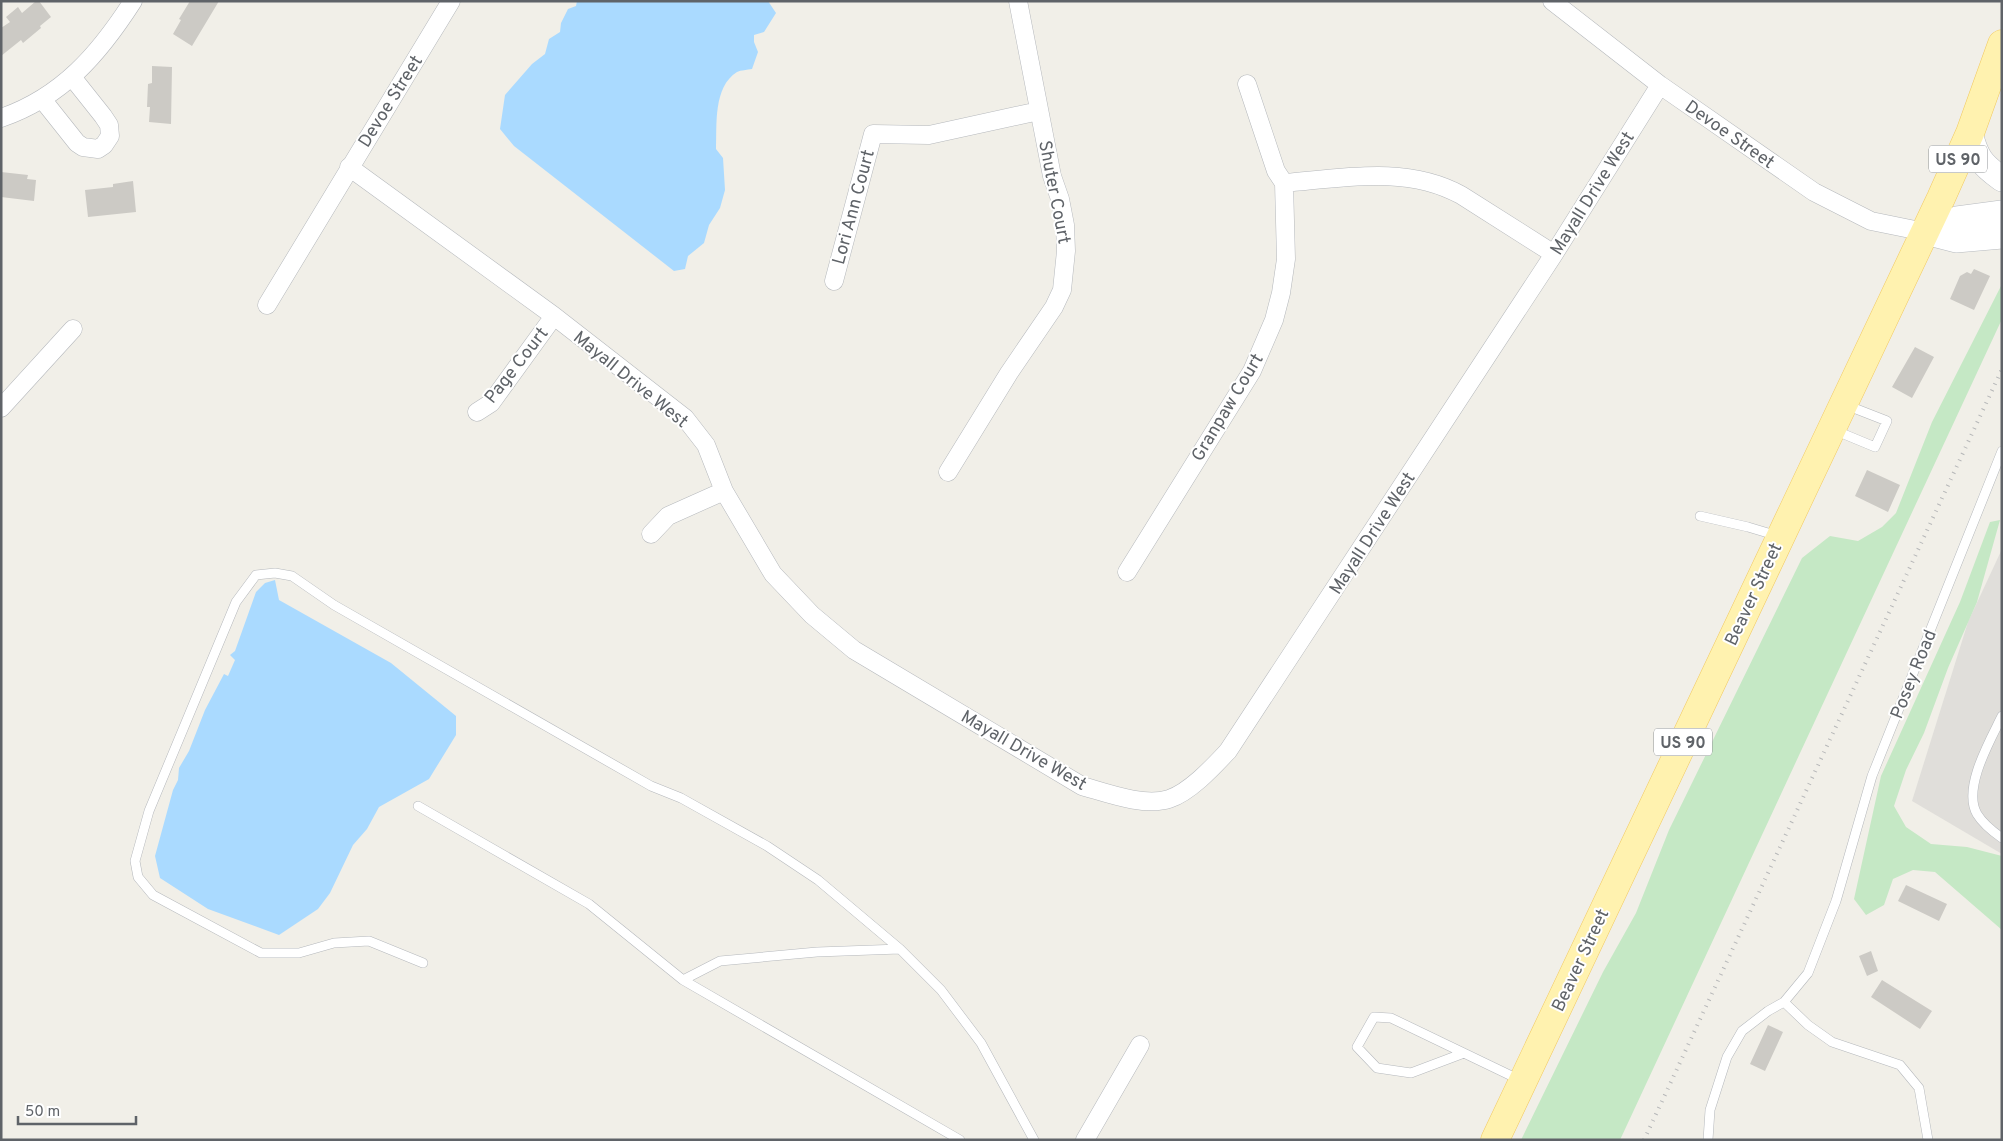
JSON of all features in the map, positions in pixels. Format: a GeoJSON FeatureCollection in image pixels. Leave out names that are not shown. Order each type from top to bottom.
{"type":"FeatureCollection","features":[{"type":"Feature","properties":{"kind":"main road","name":"Beaver Street"},"geometry":{"type":"LineString","coordinates":[[1495,1140],[1925,232],[1970,133],[2002,44]]}},
{"type":"Feature","properties":{"kind":"main road"},"geometry":{"type":"LineString","coordinates":[[1970,133],[1976,154],[1989,170],[2002,179]]}},
{"type":"Feature","properties":{"kind":"main road"},"geometry":{"type":"LineString","coordinates":[[1925,232],[1957,219],[2002,213]]}},
{"type":"Feature","properties":{"kind":"main road","name":"Devoe Street"},"geometry":{"type":"LineString","coordinates":[[1925,232],[1956,240],[2002,236]]}},
{"type":"Feature","properties":{"kind":"street"},"geometry":{"type":"LineString","coordinates":[[8,116],[42,98],[87,64],[113,33],[133,1]]}},
{"type":"Feature","properties":{"kind":"street","name":"Devoe Street"},"geometry":{"type":"LineString","coordinates":[[267,305],[451,1]]}},
{"type":"Feature","properties":{"kind":"street","name":"Shuter Court"},"geometry":{"type":"LineString","coordinates":[[948,472],[1009,373],[1054,307],[1062,290],[1066,251],[1065,225],[1060,199],[1052,176],[1018,1]]}},
{"type":"Feature","properties":{"kind":"street","name":"Devoe Street"},"geometry":{"type":"LineString","coordinates":[[1552,1],[1660,85],[1814,192],[1871,221],[1925,232]]}},
{"type":"Feature","properties":{"kind":"street"},"geometry":{"type":"LineString","coordinates":[[42,98],[83,147],[98,149],[104,146],[110,136],[109,126],[72,77]]}},
{"type":"Feature","properties":{"kind":"street","name":"Granpaw Court"},"geometry":{"type":"LineString","coordinates":[[1127,572],[1252,371],[1274,320],[1281,293],[1286,259],[1284,183],[1276,171],[1247,84]]}},
{"type":"Feature","properties":{"kind":"street","name":"Mayall Drive West"},"geometry":{"type":"LineString","coordinates":[[349,168],[554,316],[685,418],[706,445],[724,491],[773,574],[812,615],[854,650],[1082,786],[1117,796],[1151,802],[1170,799],[1197,782],[1228,751],[1554,254],[1660,85]]}},
{"type":"Feature","properties":{"kind":"street","name":"Lori Ann Court"},"geometry":{"type":"LineString","coordinates":[[834,281],[873,134],[929,135],[1039,111]]}},
{"type":"Feature","properties":{"kind":"street"},"geometry":{"type":"LineString","coordinates":[[1284,183],[1364,176],[1403,177],[1423,180],[1449,188],[1554,254]]}},
{"type":"Feature","properties":{"kind":"street","name":"Page Court"},"geometry":{"type":"LineString","coordinates":[[477,412],[491,403],[554,316]]}},
{"type":"Feature","properties":{"kind":"street"},"geometry":{"type":"LineString","coordinates":[[1,408],[73,330]]}},
{"type":"Feature","properties":{"kind":"street"},"geometry":{"type":"LineString","coordinates":[[651,534],[668,516],[724,491]]}},
{"type":"Feature","properties":{"kind":"street"},"geometry":{"type":"LineString","coordinates":[[1085,1140],[1140,1045]]}},
{"type":"Feature","properties":{"kind":"lane"},"geometry":{"type":"LineString","coordinates":[[1831,429],[1875,447],[1887,421],[1844,404]]}},
{"type":"Feature","properties":{"kind":"lane","name":"Posey Road"},"geometry":{"type":"LineString","coordinates":[[1708,1140],[1710,1110],[1727,1057],[1742,1031],[1768,1011],[1784,1002],[1808,973],[1836,901],[1872,776],[2002,451]]}},
{"type":"Feature","properties":{"kind":"lane"},"geometry":{"type":"LineString","coordinates":[[1700,516],[1748,527],[1780,537]]}},
{"type":"Feature","properties":{"kind":"lane"},"geometry":{"type":"LineString","coordinates":[[423,963],[369,941],[334,943],[299,954],[261,953],[153,894],[138,877],[136,861],[149,811],[236,602],[256,575],[275,574],[292,576],[334,605],[651,786],[681,798],[767,846],[818,880],[900,949],[941,990],[981,1043],[1034,1140]]}},
{"type":"Feature","properties":{"kind":"lane"},"geometry":{"type":"LineString","coordinates":[[2002,716],[1978,767],[1973,800],[1980,819],[2002,838]]}},
{"type":"Feature","properties":{"kind":"lane"},"geometry":{"type":"LineString","coordinates":[[418,806],[589,904],[683,980],[960,1140]]}},
{"type":"Feature","properties":{"kind":"lane"},"geometry":{"type":"LineString","coordinates":[[683,980],[720,961],[817,952],[900,949]]}},
{"type":"Feature","properties":{"kind":"lane"},"geometry":{"type":"LineString","coordinates":[[1784,1002],[1808,1025],[1832,1042],[1900,1065],[1919,1088],[1928,1140]]}},
{"type":"Feature","properties":{"kind":"lane"},"geometry":{"type":"LineString","coordinates":[[1464,1053],[1411,1073],[1378,1068],[1357,1047],[1374,1018],[1391,1018],[1464,1053],[1522,1081]]}},
{"type":"Feature","properties":{"kind":"shaded area"},"geometry":{"type":"Polygon","coordinates":[[[2002,549],[2002,854],[1912,801],[1968,622],[2002,549]]]}},
{"type":"Feature","properties":{"kind":"green space"},"geometry":{"type":"Polygon","coordinates":[[[2002,284],[2002,319],[1620,1140],[1521,1140],[1603,972],[1636,913],[1669,830],[1802,558],[1830,536],[1858,541],[1882,527],[1896,513],[1932,422],[2002,284]]]}},
{"type":"Feature","properties":{"kind":"green space"},"geometry":{"type":"Polygon","coordinates":[[[2000,520],[1977,602],[1948,668],[1924,733],[1906,770],[1894,806],[1906,827],[1931,844],[1967,847],[2002,856],[2002,930],[1935,872],[1913,870],[1893,879],[1884,905],[1866,915],[1854,899],[1881,776],[1960,602],[1990,522],[2000,520]]]}},
{"type":"Feature","properties":{"kind":"water"},"geometry":{"type":"Polygon","coordinates":[[[577,1],[768,1],[776,13],[764,32],[754,35],[754,42],[758,52],[752,69],[737,72],[729,79],[720,97],[716,149],[723,158],[725,190],[720,208],[709,225],[704,243],[688,256],[685,269],[674,271],[514,146],[500,129],[505,95],[532,64],[545,54],[549,39],[560,32],[561,23],[568,9],[576,6],[577,1]]]}},
{"type":"Feature","properties":{"kind":"water"},"geometry":{"type":"Polygon","coordinates":[[[275,580],[279,600],[391,663],[456,716],[456,735],[429,779],[379,807],[367,829],[353,845],[330,893],[318,909],[279,935],[208,909],[160,878],[155,856],[173,790],[178,780],[179,768],[189,751],[205,710],[224,674],[228,676],[235,660],[230,655],[235,651],[256,592],[265,583],[275,580]]]}},
{"type":"Feature","properties":{"kind":"building"},"geometry":{"type":"Polygon","coordinates":[[[36,1],[39,1],[51,17],[23,43],[21,40],[1,56],[1,28],[10,22],[6,17],[18,7],[22,13],[36,1]]]}},
{"type":"Feature","properties":{"kind":"building"},"geometry":{"type":"Polygon","coordinates":[[[190,1],[219,1],[192,46],[173,34],[181,20],[179,19],[190,1]]]}},
{"type":"Feature","properties":{"kind":"building"},"geometry":{"type":"Polygon","coordinates":[[[152,66],[172,67],[171,124],[149,122],[150,107],[147,107],[148,84],[152,83],[152,66]]]}},
{"type":"Feature","properties":{"kind":"building"},"geometry":{"type":"Polygon","coordinates":[[[1,172],[28,175],[27,179],[36,180],[34,201],[1,197],[1,172]]]}},
{"type":"Feature","properties":{"kind":"building"},"geometry":{"type":"Polygon","coordinates":[[[133,181],[136,212],[88,217],[85,190],[113,187],[113,184],[133,181]]]}},
{"type":"Feature","properties":{"kind":"building"},"geometry":{"type":"Polygon","coordinates":[[[1974,269],[1990,276],[1974,310],[1950,299],[1960,276],[1967,272],[1971,274],[1974,269]]]}},
{"type":"Feature","properties":{"kind":"building"},"geometry":{"type":"Polygon","coordinates":[[[1915,347],[1934,357],[1912,398],[1892,387],[1915,347]]]}},
{"type":"Feature","properties":{"kind":"building"},"geometry":{"type":"Polygon","coordinates":[[[1867,470],[1900,485],[1888,512],[1855,496],[1867,470]]]}},
{"type":"Feature","properties":{"kind":"building"},"geometry":{"type":"Polygon","coordinates":[[[1906,885],[1947,904],[1939,921],[1898,901],[1906,885]]]}},
{"type":"Feature","properties":{"kind":"building"},"geometry":{"type":"Polygon","coordinates":[[[1871,951],[1878,971],[1867,976],[1859,956],[1871,951]]]}},
{"type":"Feature","properties":{"kind":"building"},"geometry":{"type":"Polygon","coordinates":[[[1882,980],[1932,1011],[1920,1029],[1871,997],[1882,980]]]}},
{"type":"Feature","properties":{"kind":"building"},"geometry":{"type":"Polygon","coordinates":[[[1768,1025],[1783,1032],[1765,1071],[1750,1064],[1768,1025]]]}},
{"type":"Feature","properties":{"kind":"railway"},"geometry":{"type":"LineString","coordinates":[[1644,1140],[2002,369]]}}]}
